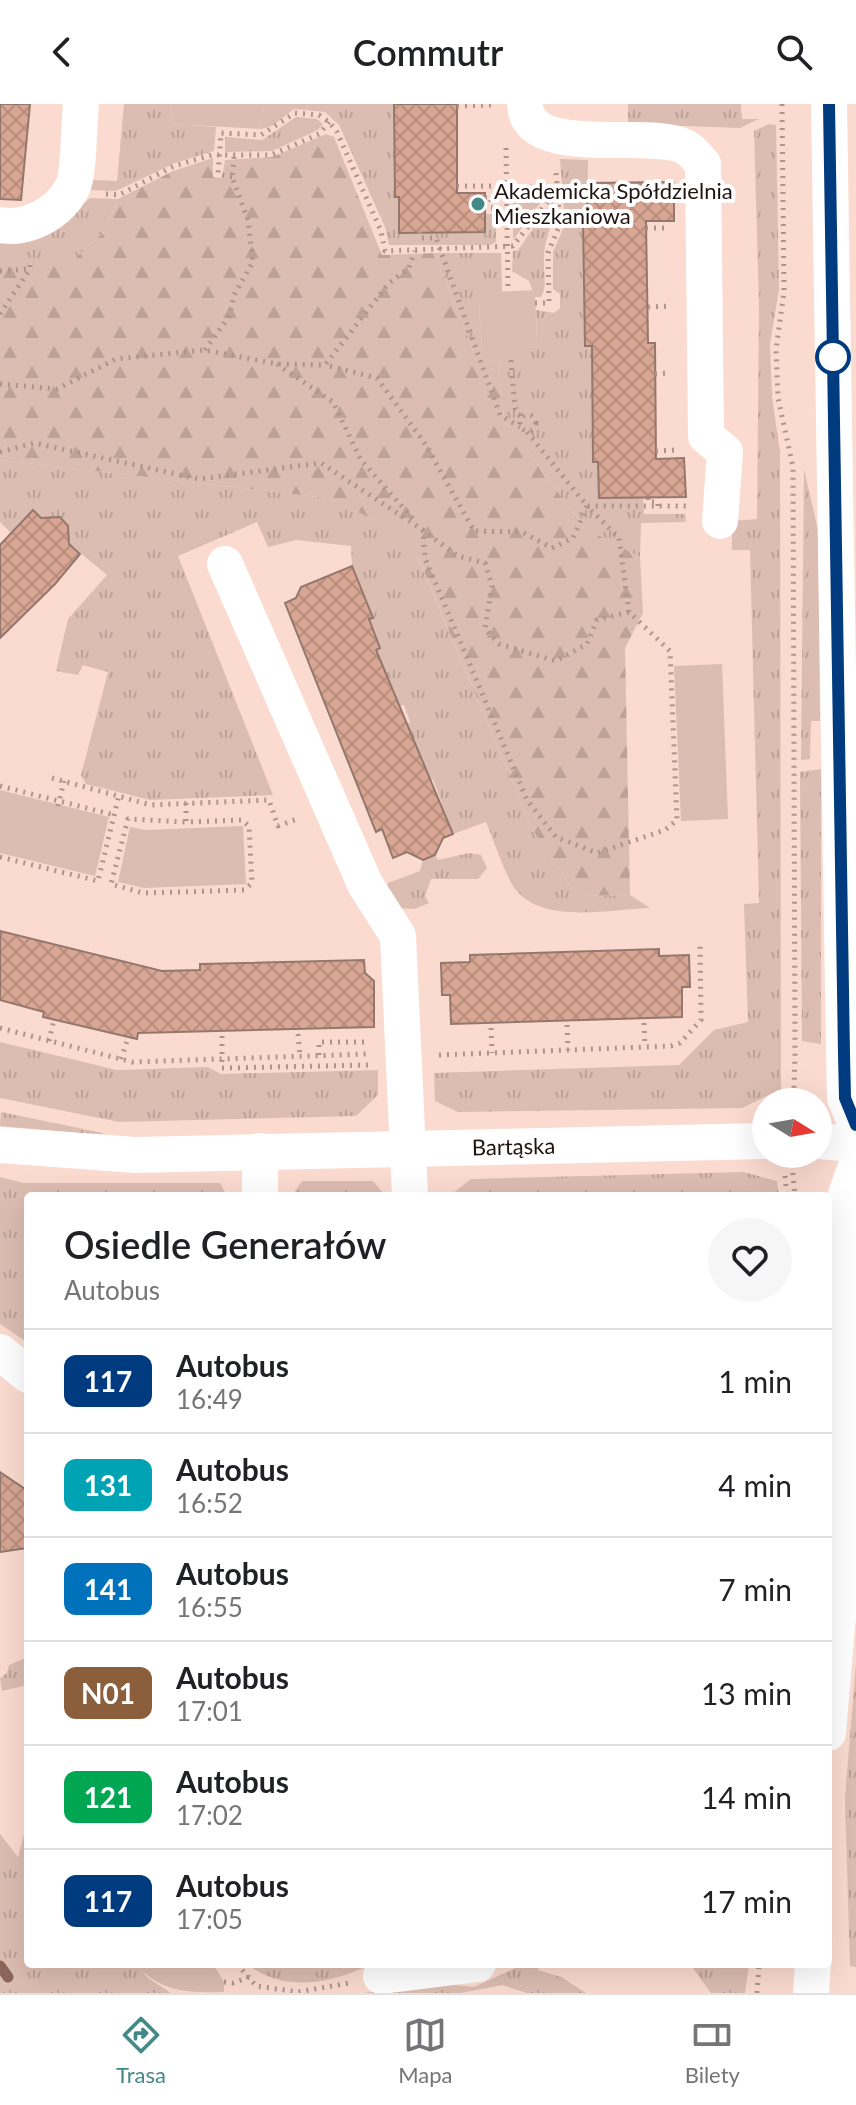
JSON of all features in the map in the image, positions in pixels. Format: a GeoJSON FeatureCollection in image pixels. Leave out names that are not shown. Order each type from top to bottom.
{"type":"FeatureCollection","features":[{"type":"Feature","properties":{"kind":"street"},"geometry":{"type":"LineString","coordinates":[[0,225],[33,223],[47,215],[73,186],[81,104]]}},
{"type":"Feature","properties":{"kind":"street"},"geometry":{"type":"LineString","coordinates":[[829,104],[845,1098],[856,1125]]}},
{"type":"Feature","properties":{"kind":"street"},"geometry":{"type":"LineString","coordinates":[[516,105],[526,111],[539,129],[568,139],[666,141],[686,147],[703,164],[706,436],[725,452],[720,521]]}},
{"type":"Feature","properties":{"kind":"street"},"geometry":{"type":"LineString","coordinates":[[225,564],[365,884],[398,936],[410,1192]]}},
{"type":"Feature","properties":{"kind":"street","name":"Bartąska"},"geometry":{"type":"LineString","coordinates":[[0,1145],[135,1155],[752,1141]]}},
{"type":"Feature","properties":{"kind":"street"},"geometry":{"type":"LineString","coordinates":[[832,1142],[856,1144]]}},
{"type":"Feature","properties":{"kind":"street"},"geometry":{"type":"LineString","coordinates":[[260,1151],[260,1192]]}},
{"type":"Feature","properties":{"kind":"street"},"geometry":{"type":"LineString","coordinates":[[832,1686],[845,1535],[846,1194],[856,1166]]}},
{"type":"Feature","properties":{"kind":"street"},"geometry":{"type":"LineString","coordinates":[[0,1352],[24,1372]]}},
{"type":"Feature","properties":{"kind":"street"},"geometry":{"type":"LineString","coordinates":[[381,1976],[446,1968]]}},
{"type":"Feature","properties":{"kind":"street"},"geometry":{"type":"LineString","coordinates":[[811,1993],[813,1968]]}},
{"type":"Feature","properties":{"kind":"path"},"geometry":{"type":"LineString","coordinates":[[782,104],[784,292],[776,349],[778,398],[793,467],[794,1088]]}},
{"type":"Feature","properties":{"kind":"path"},"geometry":{"type":"LineString","coordinates":[[457,106],[516,105]]}},
{"type":"Feature","properties":{"kind":"path"},"geometry":{"type":"LineString","coordinates":[[232,177],[218,174],[221,130],[261,135],[295,113],[319,115],[337,132],[381,231],[385,251],[513,246],[555,192],[559,212],[558,229],[548,253],[549,303],[535,303]]}},
{"type":"Feature","properties":{"kind":"path"},"geometry":{"type":"LineString","coordinates":[[100,194],[119,195],[174,166],[219,156],[271,155],[319,134],[329,122]]}},
{"type":"Feature","properties":{"kind":"path"},"geometry":{"type":"LineString","coordinates":[[205,350],[230,315],[234,295],[253,262],[248,220],[232,177],[234,157]]}},
{"type":"Feature","properties":{"kind":"path"},"geometry":{"type":"LineString","coordinates":[[507,161],[508,291]]}},
{"type":"Feature","properties":{"kind":"path"},"geometry":{"type":"LineString","coordinates":[[457,186],[507,186]]}},
{"type":"Feature","properties":{"kind":"path"},"geometry":{"type":"LineString","coordinates":[[485,198],[491,198],[491,208],[507,208]]}},
{"type":"Feature","properties":{"kind":"path"},"geometry":{"type":"LineString","coordinates":[[277,364],[333,402],[361,460],[423,530],[425,558],[527,800],[556,837],[597,853],[665,830],[677,820],[670,651],[629,612],[619,538],[587,506],[527,432],[500,415],[436,238],[420,238],[420,232]]}},
{"type":"Feature","properties":{"kind":"path"},"geometry":{"type":"LineString","coordinates":[[325,365],[389,283],[409,268],[415,251]]}},
{"type":"Feature","properties":{"kind":"path"},"geometry":{"type":"LineString","coordinates":[[0,271],[30,269],[0,314]]}},
{"type":"Feature","properties":{"kind":"path"},"geometry":{"type":"LineString","coordinates":[[0,384],[57,389],[116,359],[205,350],[277,364],[325,365],[377,378],[426,445],[474,531],[522,532],[552,548],[573,538],[587,506]]}},
{"type":"Feature","properties":{"kind":"path"},"geometry":{"type":"LineString","coordinates":[[511,360],[515,408],[522,418],[520,427]]}},
{"type":"Feature","properties":{"kind":"path"},"geometry":{"type":"LineString","coordinates":[[522,418],[530,415],[535,420],[534,429],[527,432]]}},
{"type":"Feature","properties":{"kind":"path"},"geometry":{"type":"LineString","coordinates":[[0,452],[34,443],[199,479],[321,463],[458,556],[485,563],[492,586],[485,629],[499,644],[556,661],[587,644],[597,620],[629,612]]}},
{"type":"Feature","properties":{"kind":"path"},"geometry":{"type":"LineString","coordinates":[[587,506],[658,507],[658,502],[648,502],[648,498]]}},
{"type":"Feature","properties":{"kind":"path"},"geometry":{"type":"LineString","coordinates":[[52,778],[151,805],[269,800],[278,826],[332,807]]}},
{"type":"Feature","properties":{"kind":"path"},"geometry":{"type":"LineString","coordinates":[[59,804],[64,781]]}},
{"type":"Feature","properties":{"kind":"path"},"geometry":{"type":"LineString","coordinates":[[0,786],[59,804],[114,815]]}},
{"type":"Feature","properties":{"kind":"path"},"geometry":{"type":"LineString","coordinates":[[0,857],[98,881],[119,795]]}},
{"type":"Feature","properties":{"kind":"path"},"geometry":{"type":"LineString","coordinates":[[186,803],[186,822]]}},
{"type":"Feature","properties":{"kind":"path"},"geometry":{"type":"LineString","coordinates":[[128,819],[186,822],[242,820],[249,826],[252,883],[244,890],[143,893],[111,884],[128,819]]}},
{"type":"Feature","properties":{"kind":"path"},"geometry":{"type":"LineString","coordinates":[[426,1055],[680,1043],[701,1020],[700,941]]}},
{"type":"Feature","properties":{"kind":"path"},"geometry":{"type":"LineString","coordinates":[[49,1041],[54,1019]]}},
{"type":"Feature","properties":{"kind":"path"},"geometry":{"type":"LineString","coordinates":[[644,1023],[645,1047]]}},
{"type":"Feature","properties":{"kind":"path"},"geometry":{"type":"LineString","coordinates":[[567,1025],[568,1050]]}},
{"type":"Feature","properties":{"kind":"path"},"geometry":{"type":"LineString","coordinates":[[0,1028],[121,1059],[354,1054]]}},
{"type":"Feature","properties":{"kind":"path"},"geometry":{"type":"LineString","coordinates":[[491,1028],[492,1053]]}},
{"type":"Feature","properties":{"kind":"path"},"geometry":{"type":"LineString","coordinates":[[298,1034],[300,1056]]}},
{"type":"Feature","properties":{"kind":"path"},"geometry":{"type":"LineString","coordinates":[[222,1036],[222,1068],[384,1065]]}},
{"type":"Feature","properties":{"kind":"path"},"geometry":{"type":"LineString","coordinates":[[121,1059],[128,1038]]}},
{"type":"Feature","properties":{"kind":"path"},"geometry":{"type":"LineString","coordinates":[[319,1055],[319,1042],[383,1041]]}},
{"type":"Feature","properties":{"kind":"path"},"geometry":{"type":"LineString","coordinates":[[785,1176],[787,1192]]}},
{"type":"Feature","properties":{"kind":"path"},"geometry":{"type":"LineString","coordinates":[[793,1178],[795,1192]]}},
{"type":"Feature","properties":{"kind":"path"},"geometry":{"type":"LineString","coordinates":[[241,1968],[256,1986],[298,1992],[381,1976]]}},
{"type":"Feature","properties":{"kind":"path"},"geometry":{"type":"LineString","coordinates":[[757,1993],[759,1968]]}},
{"type":"Feature","properties":{"kind":"path"},"geometry":{"type":"LineString","coordinates":[[224,1982],[233,1983],[249,1977]]}},
{"type":"Feature","properties":{"kind":"green space"},"geometry":{"type":"Polygon","coordinates":[[[124,104],[172,104],[171,124],[216,127],[214,151],[175,163],[116,191],[90,190],[91,180],[117,181],[124,104]]]}},
{"type":"Feature","properties":{"kind":"green space"},"geometry":{"type":"Polygon","coordinates":[[[172,104],[263,104],[261,129],[171,124],[172,104]]]}},
{"type":"Feature","properties":{"kind":"green space"},"geometry":{"type":"Polygon","coordinates":[[[263,104],[394,104],[395,196],[399,197],[399,232],[485,232],[486,214],[496,214],[496,242],[490,245],[389,245],[385,227],[339,125],[325,112],[294,109],[272,126],[261,129],[263,104]]]}},
{"type":"Feature","properties":{"kind":"green space"},"geometry":{"type":"Polygon","coordinates":[[[628,104],[741,104],[742,119],[759,119],[740,128],[628,124],[628,104]]]}},
{"type":"Feature","properties":{"kind":"green space"},"geometry":{"type":"Polygon","coordinates":[[[296,117],[317,119],[323,124],[318,130],[272,151],[225,152],[225,137],[262,140],[296,117]]]}},
{"type":"Feature","properties":{"kind":"green space"},"geometry":{"type":"Polygon","coordinates":[[[769,124],[776,125],[779,289],[770,344],[772,397],[780,452],[781,1088],[752,1088],[752,1103],[742,1108],[458,1112],[435,1101],[434,1073],[679,1065],[714,1030],[748,1022],[744,904],[759,903],[750,550],[732,550],[732,521],[757,519],[759,305],[754,131],[769,124]]]}},
{"type":"Feature","properties":{"kind":"green space"},"geometry":{"type":"Polygon","coordinates":[[[326,134],[334,137],[382,255],[435,253],[477,361],[498,360],[504,418],[584,528],[640,557],[643,613],[625,648],[630,895],[577,896],[532,829],[418,557],[417,540],[328,498],[0,460],[0,262],[71,262],[105,231],[118,199],[173,171],[213,158],[213,177],[222,178],[225,160],[272,157],[326,134]]]}},
{"type":"Feature","properties":{"kind":"green space"},"geometry":{"type":"Polygon","coordinates":[[[560,159],[588,160],[587,220],[583,220],[585,345],[592,346],[593,462],[598,462],[599,498],[643,497],[644,514],[685,514],[686,522],[641,523],[640,557],[584,528],[504,418],[498,360],[516,360],[516,346],[537,344],[536,310],[554,313],[560,308],[560,294],[553,289],[553,252],[563,229],[560,159]]]}},
{"type":"Feature","properties":{"kind":"green space"},"geometry":{"type":"Polygon","coordinates":[[[552,184],[552,187],[513,240],[513,185],[552,184]]]}},
{"type":"Feature","properties":{"kind":"green space"},"geometry":{"type":"Polygon","coordinates":[[[90,198],[118,199],[105,231],[71,262],[0,262],[0,241],[14,242],[38,236],[60,223],[90,198]]]}},
{"type":"Feature","properties":{"kind":"green space"},"geometry":{"type":"Polygon","coordinates":[[[553,200],[544,251],[544,288],[541,297],[535,297],[529,281],[512,271],[513,251],[518,250],[553,200]]]}},
{"type":"Feature","properties":{"kind":"green space"},"geometry":{"type":"Polygon","coordinates":[[[435,253],[501,253],[502,292],[494,292],[494,304],[479,305],[483,361],[477,361],[435,253]]]}},
{"type":"Feature","properties":{"kind":"green space"},"geometry":{"type":"Polygon","coordinates":[[[535,290],[537,344],[516,346],[516,360],[483,361],[479,304],[494,304],[494,292],[535,290]]]}},
{"type":"Feature","properties":{"kind":"green space"},"geometry":{"type":"Polygon","coordinates":[[[0,460],[328,498],[418,540],[418,558],[532,829],[577,896],[630,895],[650,908],[576,912],[540,906],[525,898],[513,886],[486,822],[453,834],[433,779],[429,781],[406,724],[410,722],[404,705],[399,706],[376,650],[380,648],[374,631],[364,621],[373,617],[352,566],[351,546],[296,540],[268,547],[257,522],[178,556],[273,795],[150,800],[86,784],[81,775],[108,672],[83,665],[78,675],[56,671],[68,619],[107,575],[65,540],[68,526],[60,517],[49,518],[45,522],[32,510],[11,533],[0,522],[0,460]]]}},
{"type":"Feature","properties":{"kind":"green space"},"geometry":{"type":"Polygon","coordinates":[[[804,469],[818,530],[820,721],[811,721],[810,759],[801,760],[804,469]]]}},
{"type":"Feature","properties":{"kind":"green space"},"geometry":{"type":"Polygon","coordinates":[[[722,664],[728,819],[681,821],[674,666],[722,664]]]}},
{"type":"Feature","properties":{"kind":"green space"},"geometry":{"type":"Polygon","coordinates":[[[821,769],[821,1044],[802,1041],[800,772],[821,769]]]}},
{"type":"Feature","properties":{"kind":"green space"},"geometry":{"type":"Polygon","coordinates":[[[0,790],[109,817],[95,876],[0,853],[0,790]]]}},
{"type":"Feature","properties":{"kind":"green space"},"geometry":{"type":"Polygon","coordinates":[[[243,826],[246,884],[144,888],[118,882],[130,827],[145,830],[243,826]]]}},
{"type":"Feature","properties":{"kind":"green space"},"geometry":{"type":"Polygon","coordinates":[[[469,853],[481,855],[487,868],[478,879],[431,879],[425,896],[429,903],[415,909],[395,908],[384,892],[388,883],[420,871],[423,860],[435,855],[438,860],[469,853]]]}},
{"type":"Feature","properties":{"kind":"green space"},"geometry":{"type":"Polygon","coordinates":[[[0,1042],[117,1070],[208,1067],[221,1074],[378,1070],[378,1095],[356,1116],[119,1122],[0,1098],[0,1042]]]}},
{"type":"Feature","properties":{"kind":"green space"},"geometry":{"type":"Polygon","coordinates":[[[1,1112],[103,1133],[0,1126],[1,1112]]]}},
{"type":"Feature","properties":{"kind":"green space"},"geometry":{"type":"Polygon","coordinates":[[[743,1172],[777,1181],[778,1192],[454,1192],[471,1179],[743,1172]]]}},
{"type":"Feature","properties":{"kind":"green space"},"geometry":{"type":"Polygon","coordinates":[[[0,1177],[24,1183],[220,1183],[225,1192],[24,1192],[24,1340],[0,1324],[0,1177]]]}},
{"type":"Feature","properties":{"kind":"green space"},"geometry":{"type":"Polygon","coordinates":[[[302,1181],[373,1181],[383,1192],[295,1192],[302,1181]]]}},
{"type":"Feature","properties":{"kind":"green space"},"geometry":{"type":"Polygon","coordinates":[[[24,1659],[24,1686],[2,1691],[0,1678],[7,1673],[9,1665],[24,1659]]]}},
{"type":"Feature","properties":{"kind":"green space"},"geometry":{"type":"Polygon","coordinates":[[[856,1663],[856,1967],[850,1966],[845,1798],[856,1663]]]}},
{"type":"Feature","properties":{"kind":"green space"},"geometry":{"type":"Polygon","coordinates":[[[0,1834],[18,1857],[24,1834],[24,1968],[139,1968],[171,1993],[0,1993],[0,1834]]]}},
{"type":"Feature","properties":{"kind":"green space"},"geometry":{"type":"Polygon","coordinates":[[[139,1968],[215,1968],[224,1982],[224,1992],[175,1989],[139,1968]]]}},
{"type":"Feature","properties":{"kind":"green space"},"geometry":{"type":"Polygon","coordinates":[[[253,1968],[363,1968],[340,1977],[308,1982],[276,1979],[253,1968]]]}},
{"type":"Feature","properties":{"kind":"green space"},"geometry":{"type":"Polygon","coordinates":[[[515,1968],[539,1968],[561,1977],[586,1993],[527,1993],[502,1985],[461,1993],[363,1993],[434,1983],[474,1987],[515,1968]]]}},
{"type":"Feature","properties":{"kind":"green space"},"geometry":{"type":"Polygon","coordinates":[[[693,1968],[748,1968],[745,1993],[711,1993],[693,1968]]]}},
{"type":"Feature","properties":{"kind":"building"},"geometry":{"type":"Polygon","coordinates":[[[0,104],[30,104],[21,200],[0,199],[0,104]]]}},
{"type":"Feature","properties":{"kind":"building"},"geometry":{"type":"Polygon","coordinates":[[[394,104],[457,104],[457,193],[485,193],[485,232],[399,233],[399,197],[395,197],[394,104]]]}},
{"type":"Feature","properties":{"kind":"building"},"geometry":{"type":"Polygon","coordinates":[[[674,182],[674,221],[646,221],[648,343],[655,343],[656,459],[684,458],[686,497],[599,498],[598,462],[593,462],[592,346],[585,346],[583,220],[587,220],[587,183],[674,182]]]}},
{"type":"Feature","properties":{"kind":"building"},"geometry":{"type":"Polygon","coordinates":[[[33,510],[41,518],[60,517],[68,526],[69,544],[80,554],[55,584],[0,638],[0,545],[33,510]]]}},
{"type":"Feature","properties":{"kind":"building"},"geometry":{"type":"Polygon","coordinates":[[[352,566],[373,618],[369,619],[380,648],[376,650],[453,834],[443,838],[435,855],[423,860],[407,852],[393,858],[382,829],[376,832],[285,603],[296,598],[301,587],[352,566]]]}},
{"type":"Feature","properties":{"kind":"building"},"geometry":{"type":"Polygon","coordinates":[[[0,931],[162,971],[200,970],[200,964],[364,960],[365,973],[374,981],[374,1027],[138,1033],[137,1039],[43,1017],[44,1012],[0,1000],[0,931]]]}},
{"type":"Feature","properties":{"kind":"building"},"geometry":{"type":"Polygon","coordinates":[[[659,949],[659,956],[689,955],[690,987],[682,987],[682,1017],[451,1024],[450,995],[442,995],[441,963],[470,962],[470,955],[659,949]]]}},
{"type":"Feature","properties":{"kind":"building"},"geometry":{"type":"Polygon","coordinates":[[[0,1472],[24,1488],[24,1549],[0,1552],[0,1472]]]}},
{"type":"Feature","properties":{"kind":"waterway"},"geometry":{"type":"LineString","coordinates":[[0,1966],[8,1977]]}},
{"type":"Feature","properties":{"kind":"bus line","name":"117"},"geometry":{"type":"LineString","coordinates":[[829,104],[845,1098],[856,1125]]}},
{"type":"Feature","properties":{"kind":"place","name":"Akademicka Spółdzielnia Mieszkaniowa"},"geometry":{"type":"Point","coordinates":[478,204]}}]}
